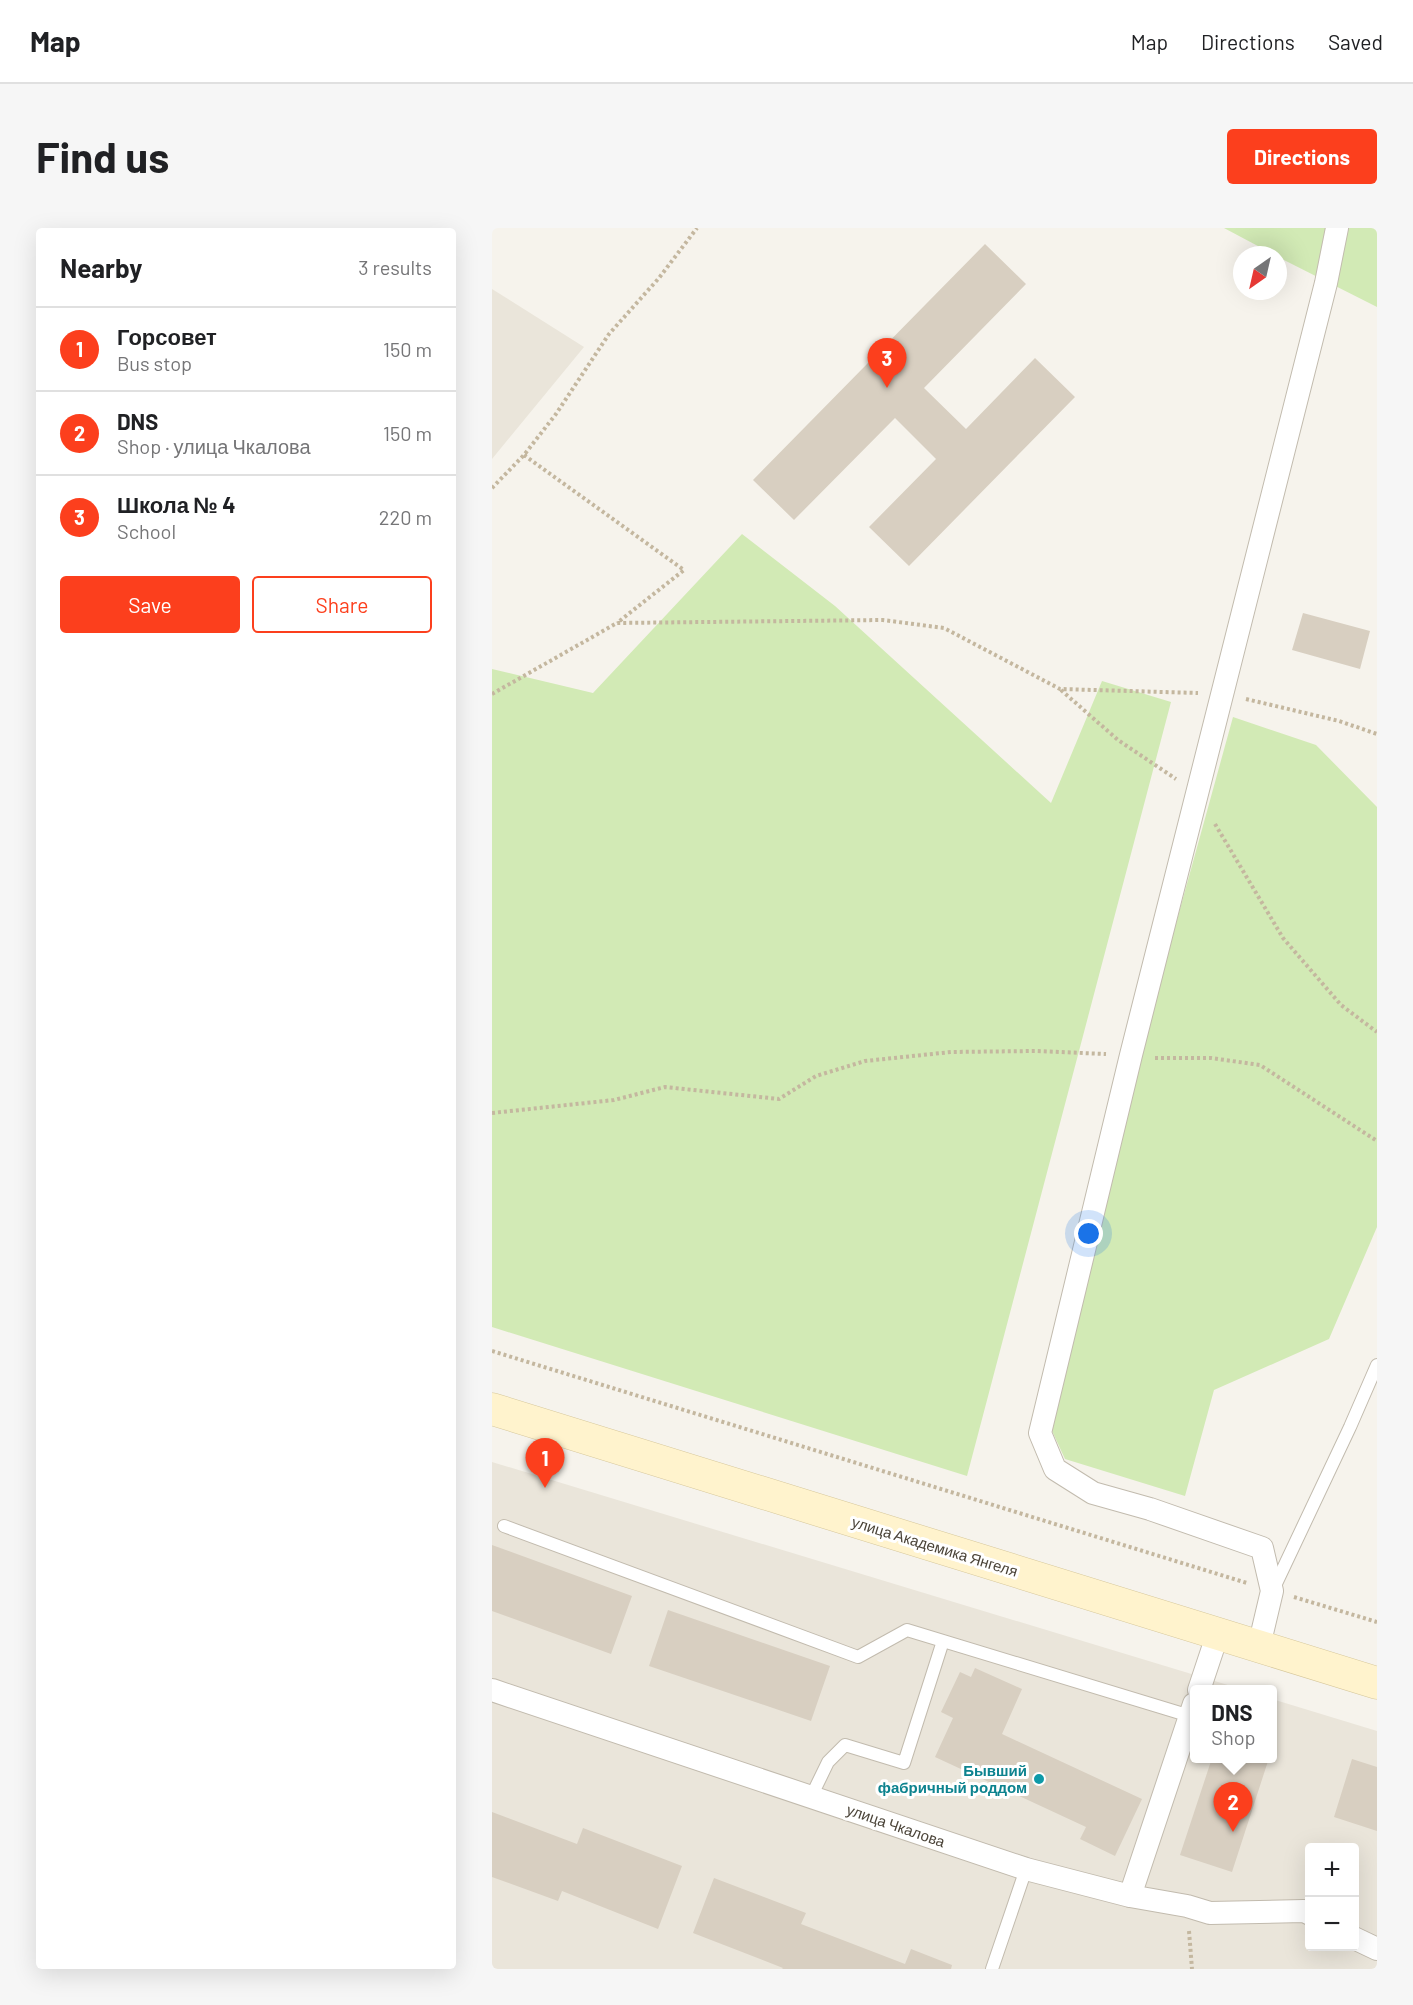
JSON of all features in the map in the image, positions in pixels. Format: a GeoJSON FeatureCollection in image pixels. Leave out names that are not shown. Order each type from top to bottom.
{"type":"FeatureCollection","features":[{"type":"Feature","properties":{"kind":"main road","name":"улица Академика Янгеля"},"geometry":{"type":"LineString","coordinates":[[492,1409],[1377,1683]]}},
{"type":"Feature","properties":{"kind":"street"},"geometry":{"type":"LineString","coordinates":[[1259,1646],[1272,1591],[1262,1548],[1150,1509],[1093,1493],[1054,1469],[1040,1432],[1131,1055],[1224,694],[1326,282],[1337,228]]}},
{"type":"Feature","properties":{"kind":"street"},"geometry":{"type":"LineString","coordinates":[[1200,1685],[1218,1634]]}},
{"type":"Feature","properties":{"kind":"street","name":"улица Чкалова"},"geometry":{"type":"LineString","coordinates":[[492,1690],[1026,1869],[1130,1896],[1187,1906],[1210,1913],[1305,1912]]}},
{"type":"Feature","properties":{"kind":"street"},"geometry":{"type":"LineString","coordinates":[[1130,1896],[1190,1716]]}},
{"type":"Feature","properties":{"kind":"street"},"geometry":{"type":"LineString","coordinates":[[1359,1941],[1377,1950]]}},
{"type":"Feature","properties":{"kind":"lane"},"geometry":{"type":"LineString","coordinates":[[1272,1591],[1377,1365]]}},
{"type":"Feature","properties":{"kind":"lane"},"geometry":{"type":"LineString","coordinates":[[504,1526],[858,1657],[907,1630],[1190,1709]]}},
{"type":"Feature","properties":{"kind":"lane"},"geometry":{"type":"LineString","coordinates":[[812,1797],[828,1762],[845,1744],[904,1763],[943,1641]]}},
{"type":"Feature","properties":{"kind":"lane"},"geometry":{"type":"LineString","coordinates":[[992,1969],[1026,1869]]}},
{"type":"Feature","properties":{"kind":"path"},"geometry":{"type":"LineString","coordinates":[[492,488],[524,455],[556,414],[609,334],[659,278],[697,228]]}},
{"type":"Feature","properties":{"kind":"path"},"geometry":{"type":"LineString","coordinates":[[492,694],[616,623],[684,570],[524,455]]}},
{"type":"Feature","properties":{"kind":"path"},"geometry":{"type":"LineString","coordinates":[[616,623],[883,620],[944,628],[1060,689],[1118,740],[1198,794],[1283,939],[1341,1005],[1377,1032]]}},
{"type":"Feature","properties":{"kind":"path"},"geometry":{"type":"LineString","coordinates":[[1060,689],[1224,694],[1339,721],[1377,734]]}},
{"type":"Feature","properties":{"kind":"path"},"geometry":{"type":"LineString","coordinates":[[492,1113],[614,1100],[665,1087],[779,1099],[816,1076],[865,1061],[951,1052],[1035,1051],[1159,1058],[1211,1058],[1260,1065],[1377,1141]]}},
{"type":"Feature","properties":{"kind":"path"},"geometry":{"type":"LineString","coordinates":[[492,1351],[1377,1622]]}},
{"type":"Feature","properties":{"kind":"path"},"geometry":{"type":"LineString","coordinates":[[1187,1906],[1192,1969]]}},
{"type":"Feature","properties":{"kind":"shaded area"},"geometry":{"type":"Polygon","coordinates":[[[492,289],[584,347],[492,459],[492,289]]]}},
{"type":"Feature","properties":{"kind":"shaded area"},"geometry":{"type":"Polygon","coordinates":[[[492,1462],[1228,1685],[1190,1685],[1190,1763],[1277,1763],[1277,1701],[1377,1731],[1377,1969],[492,1969],[492,1462]]]}},
{"type":"Feature","properties":{"kind":"green space"},"geometry":{"type":"Polygon","coordinates":[[[1224,228],[1377,228],[1377,307],[1287,262],[1287,246],[1258,246],[1224,228]]]}},
{"type":"Feature","properties":{"kind":"green space"},"geometry":{"type":"Polygon","coordinates":[[[742,534],[835,606],[1051,803],[1102,681],[1171,702],[967,1476],[492,1327],[492,669],[593,693],[742,534]]]}},
{"type":"Feature","properties":{"kind":"green space"},"geometry":{"type":"Polygon","coordinates":[[[1233,717],[1316,745],[1377,807],[1377,1227],[1329,1339],[1214,1390],[1185,1496],[1065,1459],[1042,1409],[1233,717]]]}},
{"type":"Feature","properties":{"kind":"building"},"geometry":{"type":"Polygon","coordinates":[[[985,244],[1026,284],[924,388],[966,429],[1035,358],[1075,397],[909,566],[869,527],[936,459],[895,418],[794,520],[753,480],[985,244]]]}},
{"type":"Feature","properties":{"kind":"building"},"geometry":{"type":"Polygon","coordinates":[[[1303,613],[1370,631],[1360,669],[1292,650],[1303,613]]]}},
{"type":"Feature","properties":{"kind":"building"},"geometry":{"type":"Polygon","coordinates":[[[492,1545],[632,1596],[611,1654],[492,1611],[492,1545]]]}},
{"type":"Feature","properties":{"kind":"building"},"geometry":{"type":"Polygon","coordinates":[[[668,1610],[830,1666],[811,1721],[649,1666],[668,1610]]]}},
{"type":"Feature","properties":{"kind":"building"},"geometry":{"type":"Polygon","coordinates":[[[975,1668],[1022,1689],[1002,1734],[1142,1799],[1115,1856],[1080,1839],[1086,1827],[935,1757],[953,1718],[941,1712],[960,1672],[971,1677],[975,1668]]]}},
{"type":"Feature","properties":{"kind":"building"},"geometry":{"type":"Polygon","coordinates":[[[1352,1759],[1377,1767],[1377,1831],[1334,1817],[1352,1759]]]}},
{"type":"Feature","properties":{"kind":"building"},"geometry":{"type":"Polygon","coordinates":[[[1210,1763],[1267,1763],[1232,1872],[1180,1855],[1210,1763]]]}},
{"type":"Feature","properties":{"kind":"building"},"geometry":{"type":"Polygon","coordinates":[[[492,1812],[577,1844],[583,1828],[682,1866],[658,1929],[562,1891],[558,1901],[492,1877],[492,1812]]]}},
{"type":"Feature","properties":{"kind":"building"},"geometry":{"type":"Polygon","coordinates":[[[714,1878],[806,1913],[801,1924],[905,1964],[911,1949],[952,1965],[951,1969],[782,1969],[693,1933],[714,1878]]]}},
{"type":"Feature","properties":{"kind":"place","name":"Школа № 4"},"geometry":{"type":"Point","coordinates":[887,388]}},
{"type":"Feature","properties":{"kind":"place","name":"Горсовет"},"geometry":{"type":"Point","coordinates":[545,1488]}},
{"type":"Feature","properties":{"kind":"place","name":"Бывший фабричный роддом"},"geometry":{"type":"Point","coordinates":[1039,1779]}},
{"type":"Feature","properties":{"kind":"place","name":"DNS"},"geometry":{"type":"Point","coordinates":[1233,1832]}}]}
